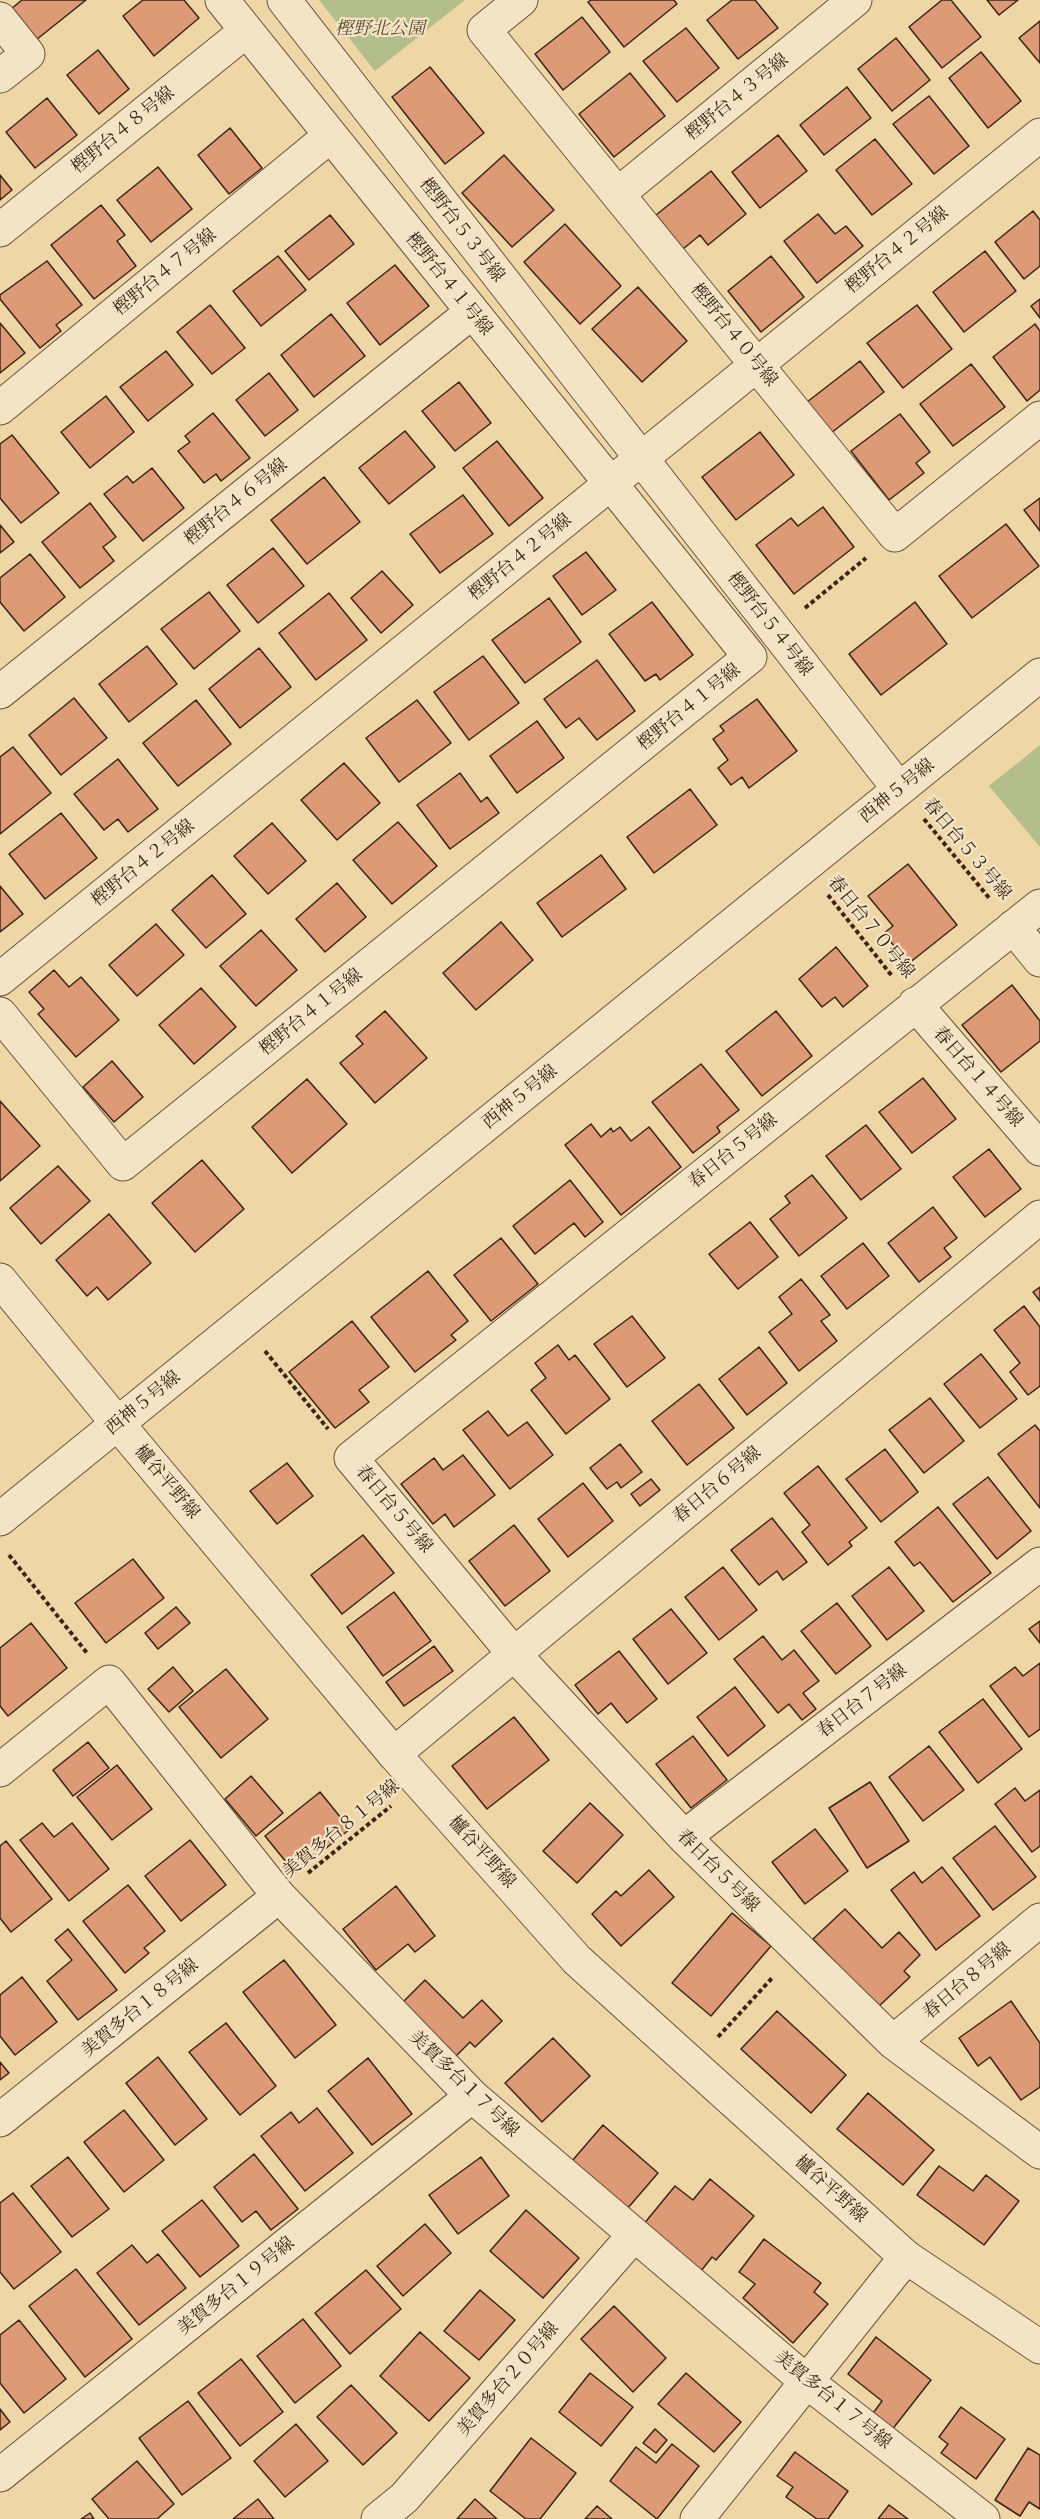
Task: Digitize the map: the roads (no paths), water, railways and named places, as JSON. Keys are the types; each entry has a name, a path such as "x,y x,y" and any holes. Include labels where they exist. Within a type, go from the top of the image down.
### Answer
{"street":[{"name":"樫野台４１号線","path":"0,1014 123,1164 750,657 222,0"},
{"name":"樫野台５３号線","path":"284,0 640,459"},
{"name":"樫野台４０号線","path":"521,0 484,30 895,535 1040,418"},
{"name":"樫野台４３号線","path":"618,194 855,0"},
{"path":"0,19 28,54 0,76"},
{"name":"樫野台４８号線","path":"0,230 246,31"},
{"name":"樫野台４７号線","path":"0,408 330,135"},
{"name":"樫野台４２号線","path":"0,979 1040,135"},
{"name":"樫野台４６号線","path":"0,692 472,312"},
{"name":"樫野台５４号線","path":"640,459 899,789"},
{"name":"西神５号線","path":"0,1519 1040,675"},
{"name":"春日台５号線","path":"1040,906 351,1458 514,1654 684,1838 893,2042 1040,2152"},
{"path":"1013,927 1040,960"},
{"name":"春日台１４号線","path":"915,1004 1040,1149"},
{"name":"春日台６号線","path":"394,1754 1040,1217"},
{"name":"櫨谷平野線","path":"0,1280 117,1424 394,1754 577,1960 906,2257 1040,2347"},
{"name":"春日台７号線","path":"684,1838 1040,1564"},
{"name":"美賀多台１７号線","path":"0,1770 109,1682 279,1896 472,2096 806,2381 983,2519"},
{"name":"美賀多台１８号線","path":"0,2120 279,1896"},
{"name":"春日台８号線","path":"893,2042 1040,1920"},
{"name":"美賀多台１９号線","path":"0,2475 472,2096"},
{"name":"美賀多台２０号線","path":"378,2519 404,2498 634,2235"},
{"path":"697,2519 906,2257"}],"park label":[{"name":"樫野北公園","path":"380,29"}]}
